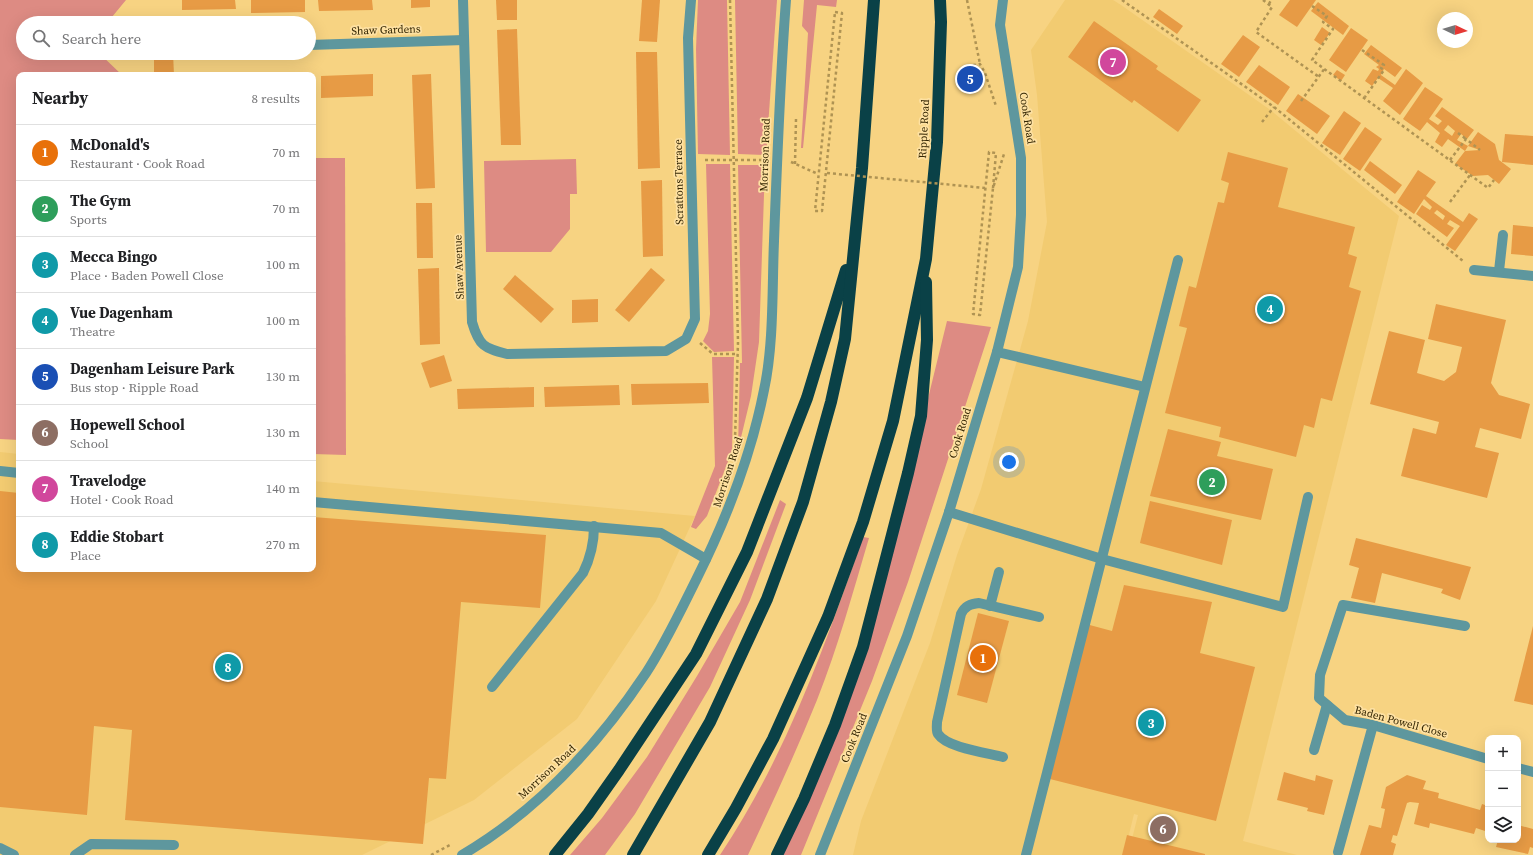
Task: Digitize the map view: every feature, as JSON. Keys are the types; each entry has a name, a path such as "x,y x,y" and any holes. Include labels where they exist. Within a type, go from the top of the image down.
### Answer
{"highway":[{"path":"633,855 710,722 767,598 803,502 831,402 845,339 862,168 874,0"},
{"name":"Ripple Road","path":"926,259 937,142 941,22 940,0"},
{"path":"555,855 588,814 615,776 696,654 747,552 807,398 854,246"},
{"path":"708,855 736,808 773,739 828,617 863,522 893,421 926,259"},
{"path":"777,855 804,799 835,725 863,646 908,474 921,416 927,348 926,259"}],"street":[{"name":"Shaw Avenue","path":"463,0 472,322 476,337 488,349 507,354 666,351"},
{"name":"Scrattons Terrace","path":"666,351 686,339 695,320 688,38 691,0"},
{"name":"Morrison Road","path":"462,855 517,816 576,764 622,708 647,672 670,631 706,559 731,503 749,449 764,389 771,324 777,161 786,0"},
{"name":"Cook Road","path":"820,855 904,643 949,512 997,352 1018,266 1021,215 1021,158 1000,25 1003,0"},
{"name":"Shaw Gardens","path":"316,45 464,40"},
{"path":"1499,272 1503,235"},
{"path":"1026,855 1178,260"},
{"path":"1474,270 1533,276"},
{"path":"997,352 1145,387"},
{"path":"0,471 16,473"},
{"path":"949,512 1102,559 1283,607 1308,497"},
{"path":"316,502 661,533 706,559"},
{"path":"492,687 583,574 593,550 594,526"},
{"path":"990,606 998,572"},
{"path":"1004,757 954,745 942,739 937,733 937,722 962,614 965,608 972,604 990,606 1039,617"},
{"name":"Baden Powell Close","path":"1465,626 1343,604 1320,675 1319,698 1345,720 1373,725 1485,758"},
{"path":"1314,750 1327,705"},
{"path":"1337,854 1373,725"},
{"path":"1521,769 1533,772"},
{"path":"75,855 91,844 174,844"},
{"path":"0,848 14,855"}],"path":[{"name":"Morrison Road","path":"730,0 738,354 735,444"},
{"path":"967,0 980,64 985,73 997,108"},
{"path":"1122,0 1274,107 1474,270"},
{"path":"1263,0 1272,7 1256,32 1319,77"},
{"path":"1268,4 1271,0"},
{"path":"1312,6 1327,16 1323,22 1333,29 1312,60 1365,97 1488,188 1494,180"},
{"path":"835,12 842,13 827,173 822,211 815,211 835,12"},
{"path":"1362,50 1384,65 1382,68 1384,70 1365,97"},
{"path":"970,79 968,66 980,64"},
{"path":"1301,101 1325,68"},
{"path":"1262,122 1274,107"},
{"path":"1458,133 1480,150"},
{"path":"1450,160 1466,139 1467,140"},
{"path":"993,188 1004,155 1003,147"},
{"path":"988,152 996,153 980,315 973,314 985,188 988,152"},
{"path":"704,168 703,160 766,161"},
{"path":"795,164 818,174"},
{"path":"827,173 985,188"},
{"path":"1450,202 1470,175"},
{"path":"713,354 738,354"},
{"path":"431,855 457,841"}],"shaded area":[{"path":"0,0 126,0 113,16 16,16 16,60 106,60 119,72 16,72 16,440 0,439"},
{"path":"698,0 727,0 730,155 698,154 696,49"},
{"path":"735,0 777,0 766,155 738,154"},
{"path":"804,0 837,0 836,7 817,5 803,148 801,148 808,33 802,26"},
{"path":"1065,0 1113,0 1121,5 1269,109 1399,216 1243,841 1297,855 1128,855 1138,815 1134,814 1124,855 853,855 861,821 930,643 957,555 981,489 1028,321 1047,222 1037,95 1031,50"},
{"path":"316,158 345,158 346,455 316,454"},
{"path":"576,159 577,194 570,194 570,229 551,252 486,252 484,161"},
{"path":"706,164 730,164 734,351 714,352 703,341 708,331 710,314"},
{"path":"738,165 765,165 759,342 751,396 738,450 740,363 742,363"},
{"path":"947,321 991,327 908,582 872,681 801,855 781,855 883,582"},
{"path":"712,357 734,357 732,451 707,516 696,529 691,527 715,466"},
{"path":"0,452 16,454 16,572 316,572 316,481 695,516 656,601 577,719 474,800 362,855 0,855"},
{"path":"780,500 786,504 750,600 710,687 635,814 605,855 570,855 602,818 647,757 697,676 740,602"},
{"path":"863,537 869,538 825,680 784,778 748,855 720,855 764,780 802,700 834,619"}],"building":[{"path":"182,0 235,0 236,9 182,10"},
{"path":"251,0 305,0 305,12 251,13"},
{"path":"318,0 372,0 373,10 319,11"},
{"path":"411,0 430,0 430,7 411,8"},
{"path":"496,0 517,0 517,20 497,20"},
{"path":"642,0 660,0 657,42 639,41"},
{"path":"1290,0 1316,0 1297,27 1279,15"},
{"path":"1318,2 1349,26 1343,35 1311,11"},
{"path":"1159,9 1183,26 1177,34 1153,17"},
{"path":"1094,21 1158,66 1156,69 1201,100 1178,132 1134,100 1132,103 1068,57"},
{"path":"1322,27 1330,33 1321,45 1314,40"},
{"path":"1351,28 1368,40 1346,72 1329,60"},
{"path":"517,29 521,145 501,145 497,30"},
{"path":"1243,35 1260,47 1239,77 1221,64"},
{"path":"1371,45 1402,68 1395,77 1384,69 1381,75 1395,85 1406,69 1423,83 1400,115 1383,101 1393,88 1378,78 1372,86 1365,81 1373,69 1378,71 1379,69 1376,67 1379,65 1364,54"},
{"path":"636,52 657,52 660,168 638,169"},
{"path":"154,60 173,60 174,72 154,72"},
{"path":"1259,65 1290,87 1278,105 1246,82"},
{"path":"1337,70 1345,75 1341,81 1333,75"},
{"path":"373,74 373,96 321,98 321,76"},
{"path":"431,74 435,188 416,189 412,75"},
{"path":"1425,87 1443,99 1429,119 1438,125 1442,121 1435,116 1442,107 1474,130 1467,139 1461,134 1457,140 1468,146 1465,151 1448,139 1442,147 1435,142 1440,133 1427,122 1420,131 1403,119","holes":["1448,125 1455,131 1452,136 1444,130"]},
{"path":"1298,94 1330,116 1317,134 1286,111"},
{"path":"1344,111 1361,123 1340,155 1322,143"},
{"path":"1365,127 1382,139 1360,171 1343,159"},
{"path":"1478,132 1495,144 1499,160 1511,169 1499,184 1488,175 1473,176 1455,164 1465,151 1480,150 1468,146"},
{"path":"1505,134 1533,136 1533,165 1502,162"},
{"path":"1228,152 1288,168 1278,207 1355,227 1348,254 1357,257 1349,287 1361,291 1332,401 1321,398 1314,428 1304,425 1296,457 1219,437 1221,427 1165,413 1187,328 1179,326 1189,286 1196,288 1218,202 1224,203 1229,183 1221,180"},
{"path":"1370,161 1402,185 1395,194 1364,170"},
{"path":"1418,170 1436,182 1426,196 1463,222 1469,213 1478,219 1455,251 1446,245 1460,226 1450,220 1447,224 1454,228 1447,237 1416,214 1422,205 1430,210 1432,207 1424,199 1414,214 1397,202","holes":["1437,210 1445,216 1443,220 1434,213"]},
{"path":"662,180 663,256 643,257 641,181"},
{"path":"416,203 432,203 433,258 417,258"},
{"path":"1513,225 1533,227 1533,256 1511,254"},
{"path":"439,268 440,344 420,345 418,269"},
{"path":"651,268 665,280 629,322 615,310"},
{"path":"515,275 554,309 541,323 503,289"},
{"path":"598,299 598,322 572,323 572,300"},
{"path":"1436,304 1506,320 1491,383 1499,395 1530,404 1521,439 1480,428 1475,447 1499,453 1487,498 1401,476 1413,428 1436,434 1439,422 1370,404 1389,331 1425,340 1417,373 1444,381 1456,372 1462,347 1428,339"},
{"path":"444,355 452,381 430,388 421,363"},
{"path":"708,383 709,403 632,405 631,384"},
{"path":"619,385 620,405 545,407 544,387"},
{"path":"534,387 534,407 458,409 457,389"},
{"path":"1168,429 1221,442 1217,456 1273,469 1261,520 1150,496"},
{"path":"0,491 16,493 16,572 316,572 316,517 546,535 540,608 461,602 446,779 429,778 423,844 125,820 132,730 94,726 87,815 0,807"},
{"path":"1150,501 1232,520 1222,565 1140,543"},
{"path":"1356,538 1471,567 1460,600 1441,593 1443,589 1382,573 1375,603 1351,598 1359,568 1349,565"},
{"path":"1124,585 1212,602 1200,653 1255,667 1216,821 1046,778 1086,624 1112,631"},
{"path":"978,613 1009,621 987,703 957,695"},
{"path":"1533,626 1533,705 1514,701"},
{"path":"1284,772 1315,781 1316,775 1333,780 1324,815 1307,811 1308,808 1277,800"},
{"path":"1407,775 1426,781 1423,789 1439,793 1438,798 1480,810 1482,804 1485,805 1485,831 1476,828 1474,834 1430,823 1429,828 1414,824 1419,803 1410,802 1407,803 1397,836 1393,835 1391,842 1396,844 1393,855 1360,855 1369,825 1381,828 1385,809 1381,808 1386,787"},
{"path":"1521,826 1533,829 1533,848 1530,847 1528,854 1496,847 1497,843 1521,843"},
{"path":"1127,835 1205,854 1205,855 1122,855"}],"place":[{"name":"Travelodge","path":"1113,62"},
{"name":"Dagenham Leisure Park","path":"970,79"},
{"name":"Vue Dagenham","path":"1270,309"},
{"name":"The Gym","path":"1212,482"},
{"name":"McDonald's","path":"983,658"},
{"name":"Eddie Stobart","path":"228,667"},
{"name":"Mecca Bingo","path":"1151,723"},
{"name":"Hopewell School","path":"1163,829"}]}
